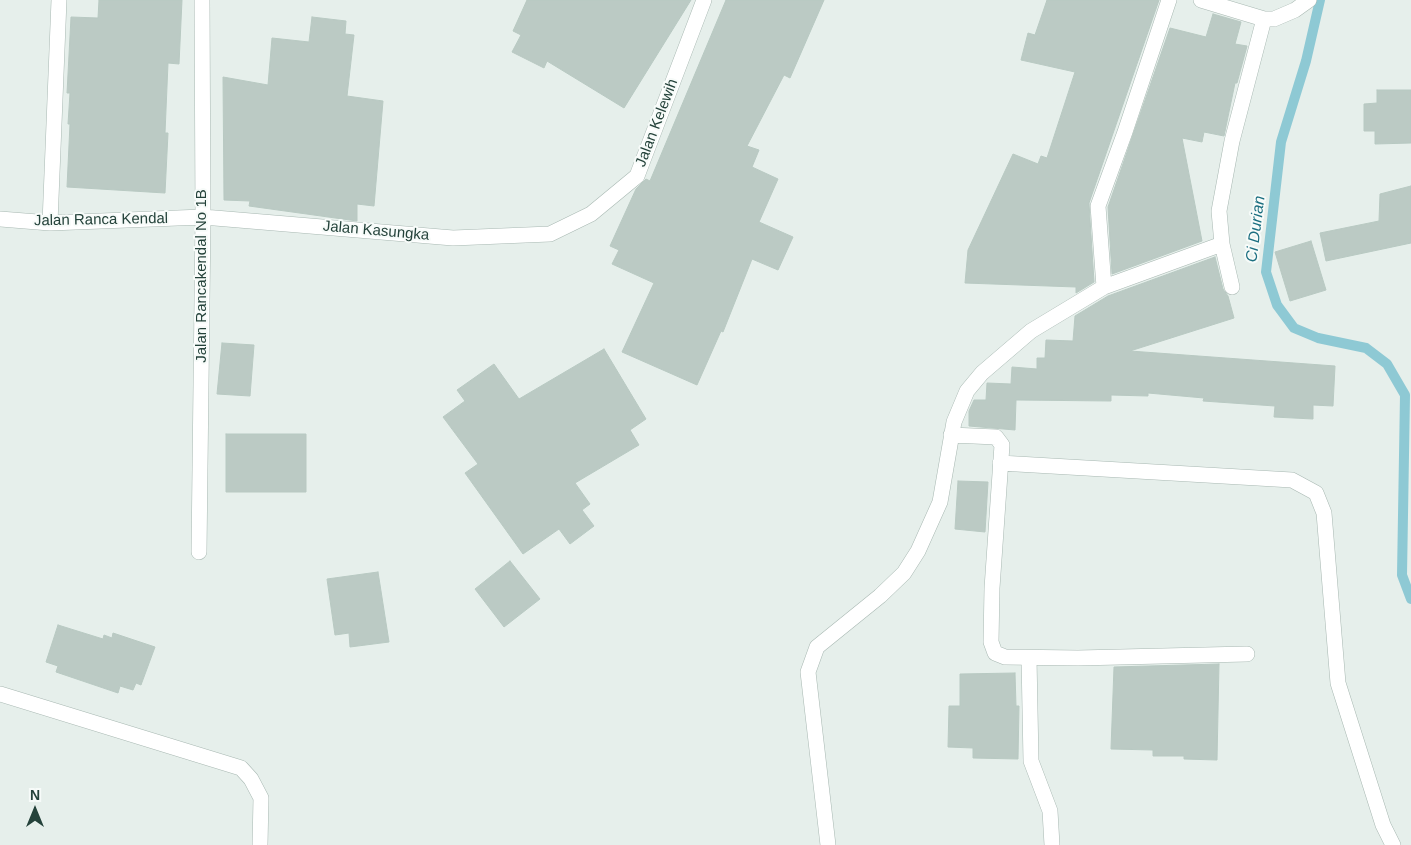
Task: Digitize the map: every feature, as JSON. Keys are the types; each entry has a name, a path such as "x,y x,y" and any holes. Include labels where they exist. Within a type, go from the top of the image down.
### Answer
{"street":[{"path":"50,223 58,0"},
{"name":"Jalan Rancakendal No 1B","path":"199,552 203,217 202,0"},
{"name":"Jalan Kelewih","path":"550,234 591,214 608,202 637,176 704,0"},
{"path":"1104,287 1098,206 1169,0"},
{"path":"1201,0 1269,19 1295,10 1309,0"},
{"path":"1232,287 1222,244 1219,211 1225,172 1269,19"},
{"name":"Jalan Ranca Kendal","path":"0,219 50,223 203,217"},
{"name":"Jalan Kasungka","path":"203,217 453,238 550,234"},
{"path":"828,845 808,672 817,647 880,596 904,573 918,551 940,502 951,435 962,400 982,372 1031,332 1104,287 1222,244"},
{"path":"951,435 996,437 1002,446 990,642 995,653 1005,657 1029,658 1247,654"},
{"path":"1000,463 1292,480 1316,494 1324,513 1338,683 1383,825 1393,845"},
{"path":"1029,658 1031,761 1050,811 1052,845"},
{"path":"0,694 240,768 251,779 261,798 260,845"}],"building":[{"path":"99,0 182,0 179,64 168,63 165,133 168,133 165,193 67,187 70,93 67,93 71,17 98,18"},
{"path":"527,0 691,0 624,108 547,61 544,68 512,52 521,35 513,31"},
{"path":"726,0 824,0 790,78 784,75 747,146 759,150 752,167 778,179 759,222 793,237 778,270 752,259 723,332 721,331 697,385 622,352 654,283 612,264 619,250 610,246 636,189 646,179 650,181"},
{"path":"1047,0 1159,0 1089,203 1094,282 1076,293 1076,287 965,283 968,250 1013,154 1038,164 1041,156 1047,158 1075,72 1021,60 1028,33 1035,35"},
{"path":"1213,14 1241,22 1235,44 1247,46 1237,83 1235,83 1224,136 1204,132 1202,142 1182,138 1202,241 1112,274 1108,207 1170,28 1206,37"},
{"path":"312,17 346,21 345,34 354,35 347,96 383,101 374,206 357,204 357,221 249,206 250,201 224,200 223,77 268,85 272,38 309,42"},
{"path":"1377,90 1411,90 1411,143 1375,144 1375,131 1364,131 1364,104 1377,103"},
{"path":"1411,186 1411,243 1326,261 1320,233 1379,221 1380,194"},
{"path":"1311,241 1326,290 1290,301 1275,252"},
{"path":"1215,257 1223,289 1228,296 1234,318 1130,351 1335,366 1333,406 1313,405 1313,419 1274,417 1275,406 1203,401 1204,398 1148,393 1148,396 1111,395 1111,401 1016,400 1015,430 969,426 969,411 974,400 986,400 987,383 1011,384 1012,367 1037,369 1037,358 1045,358 1046,340 1073,341 1075,316 1108,296"},
{"path":"222,343 254,345 250,396 217,394"},
{"path":"604,349 646,419 630,430 639,445 575,483 590,504 582,510 594,526 570,544 559,529 523,554 465,473 478,464 443,417 465,401 457,390 494,364 519,399"},
{"path":"226,434 306,434 306,492 226,492"},
{"path":"958,481 988,482 985,532 955,529"},
{"path":"510,561 540,599 504,627 475,589"},
{"path":"378,572 389,642 350,647 349,633 335,635 327,579"},
{"path":"58,625 103,639 104,635 112,638 113,633 155,647 141,685 136,683 133,690 120,686 118,693 56,672 58,666 46,662"},
{"path":"1219,664 1217,760 1184,759 1184,756 1153,756 1153,750 1111,749 1114,667"},
{"path":"1015,673 1016,706 1019,706 1018,759 973,758 973,748 948,747 949,706 960,706 960,674"}],"waterway":[{"name":"Ci Durian","path":"1320,0 1306,61 1281,142 1266,272 1277,305 1294,328 1318,338 1366,348 1387,364 1405,395 1402,575 1411,599"}]}
